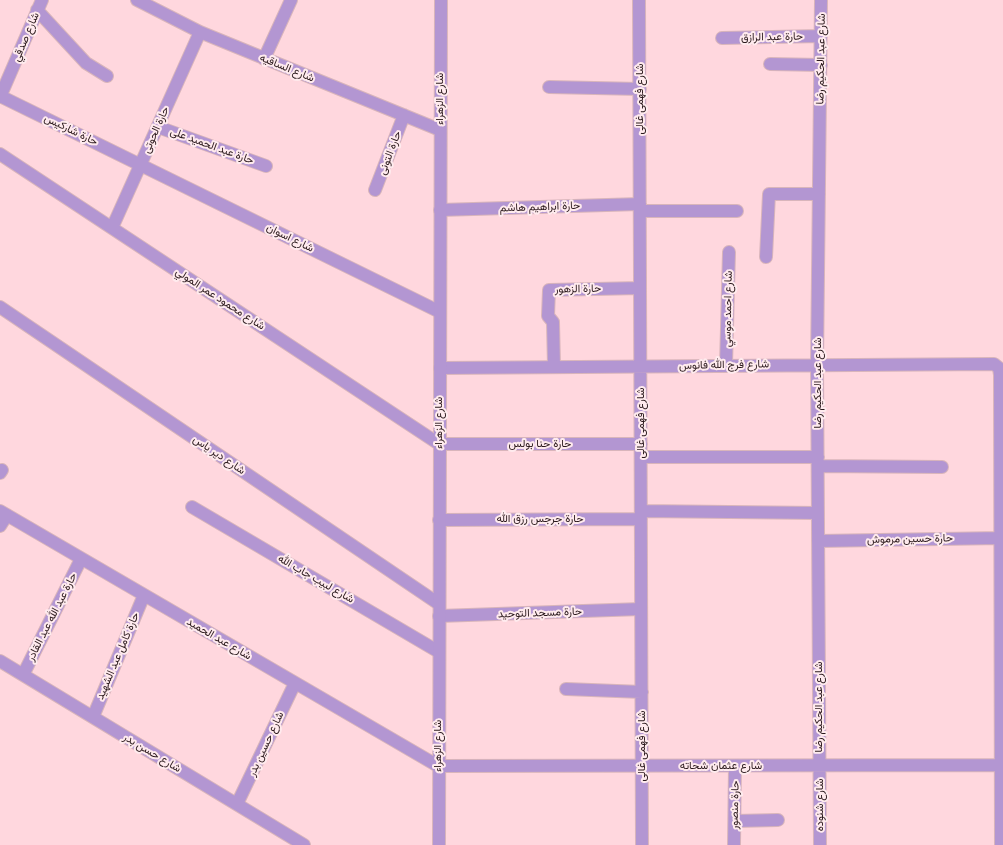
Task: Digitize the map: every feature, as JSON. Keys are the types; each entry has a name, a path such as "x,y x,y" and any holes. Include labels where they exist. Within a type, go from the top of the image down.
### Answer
{"street":[{"name":"شارع الساقيه","path":"137,0 200,32 440,130"},
{"path":"264,59 291,0"},
{"name":"شارع الزهراء","path":"438,845 441,0"},
{"name":"شارع فهمى غالى","path":"639,0 642,845"},
{"name":"شارع عبد الحكيم رضا","path":"820,765 817,365 822,0"},
{"path":"40,5 86,62 107,76"},
{"name":"شارع صدقي","path":"0,96 40,5"},
{"name":"حارة الحوتى","path":"112,228 200,32"},
{"name":"حارة عبد الرازق","path":"722,38 821,36"},
{"path":"770,64 821,65"},
{"path":"549,87 640,89"},
{"name":"حارة شاركيس","path":"0,96 141,164"},
{"name":"حارة التونى","path":"376,190 404,115"},
{"name":"حارة عبد الحميد على","path":"158,127 266,166"},
{"name":"شارع محمود عمر المولي","path":"0,154 439,444"},
{"name":"شارع اسوان","path":"141,164 440,312"},
{"path":"766,257 769,194 819,194"},
{"name":"حارة ابراهيم هاشم","path":"440,210 640,207 737,211"},
{"name":"شارع احمد موسي","path":"726,365 729,252"},
{"name":"حارة الزهور","path":"554,367 553,322 548,316 549,290 640,288"},
{"name":"شارع دير ياس","path":"0,307 439,604"},
{"name":"شارع فرج الله فانوس","path":"440,368 994,364 998,368 1000,375 1001,538"},
{"name":"حارة حنا بولس","path":"439,444 641,444"},
{"path":"641,457 818,461 942,467"},
{"name":"شارع لبيب جاب الله","path":"192,507 439,652"},
{"path":"0,526 3,513"},
{"name":"شارع عبد الحميد","path":"3,513 438,766"},
{"name":"حارة جرجس رزق الله","path":"439,520 641,515 818,513"},
{"path":"1001,538 1002,845"},
{"name":"حارة حسين مرموش","path":"818,541 1001,538"},
{"name":"حارة عبد الله عبد القادر","path":"23,675 81,558"},
{"name":"حارة كامل عبد الشهيد","path":"93,717 144,595"},
{"name":"حارة مسجد التوحيد","path":"439,616 641,609"},
{"name":"شارع حسن بدر","path":"0,661 304,845"},
{"name":"شارع حسين بدر","path":"237,804 295,683"},
{"path":"566,690 642,692"},
{"name":"شارع شنوده","path":"820,765 820,845"},
{"name":"شارع عثمان شحاته","path":"438,766 1002,765"},
{"name":"حارة منصور","path":"734,845 735,766"},
{"path":"735,820 778,820"}]}
